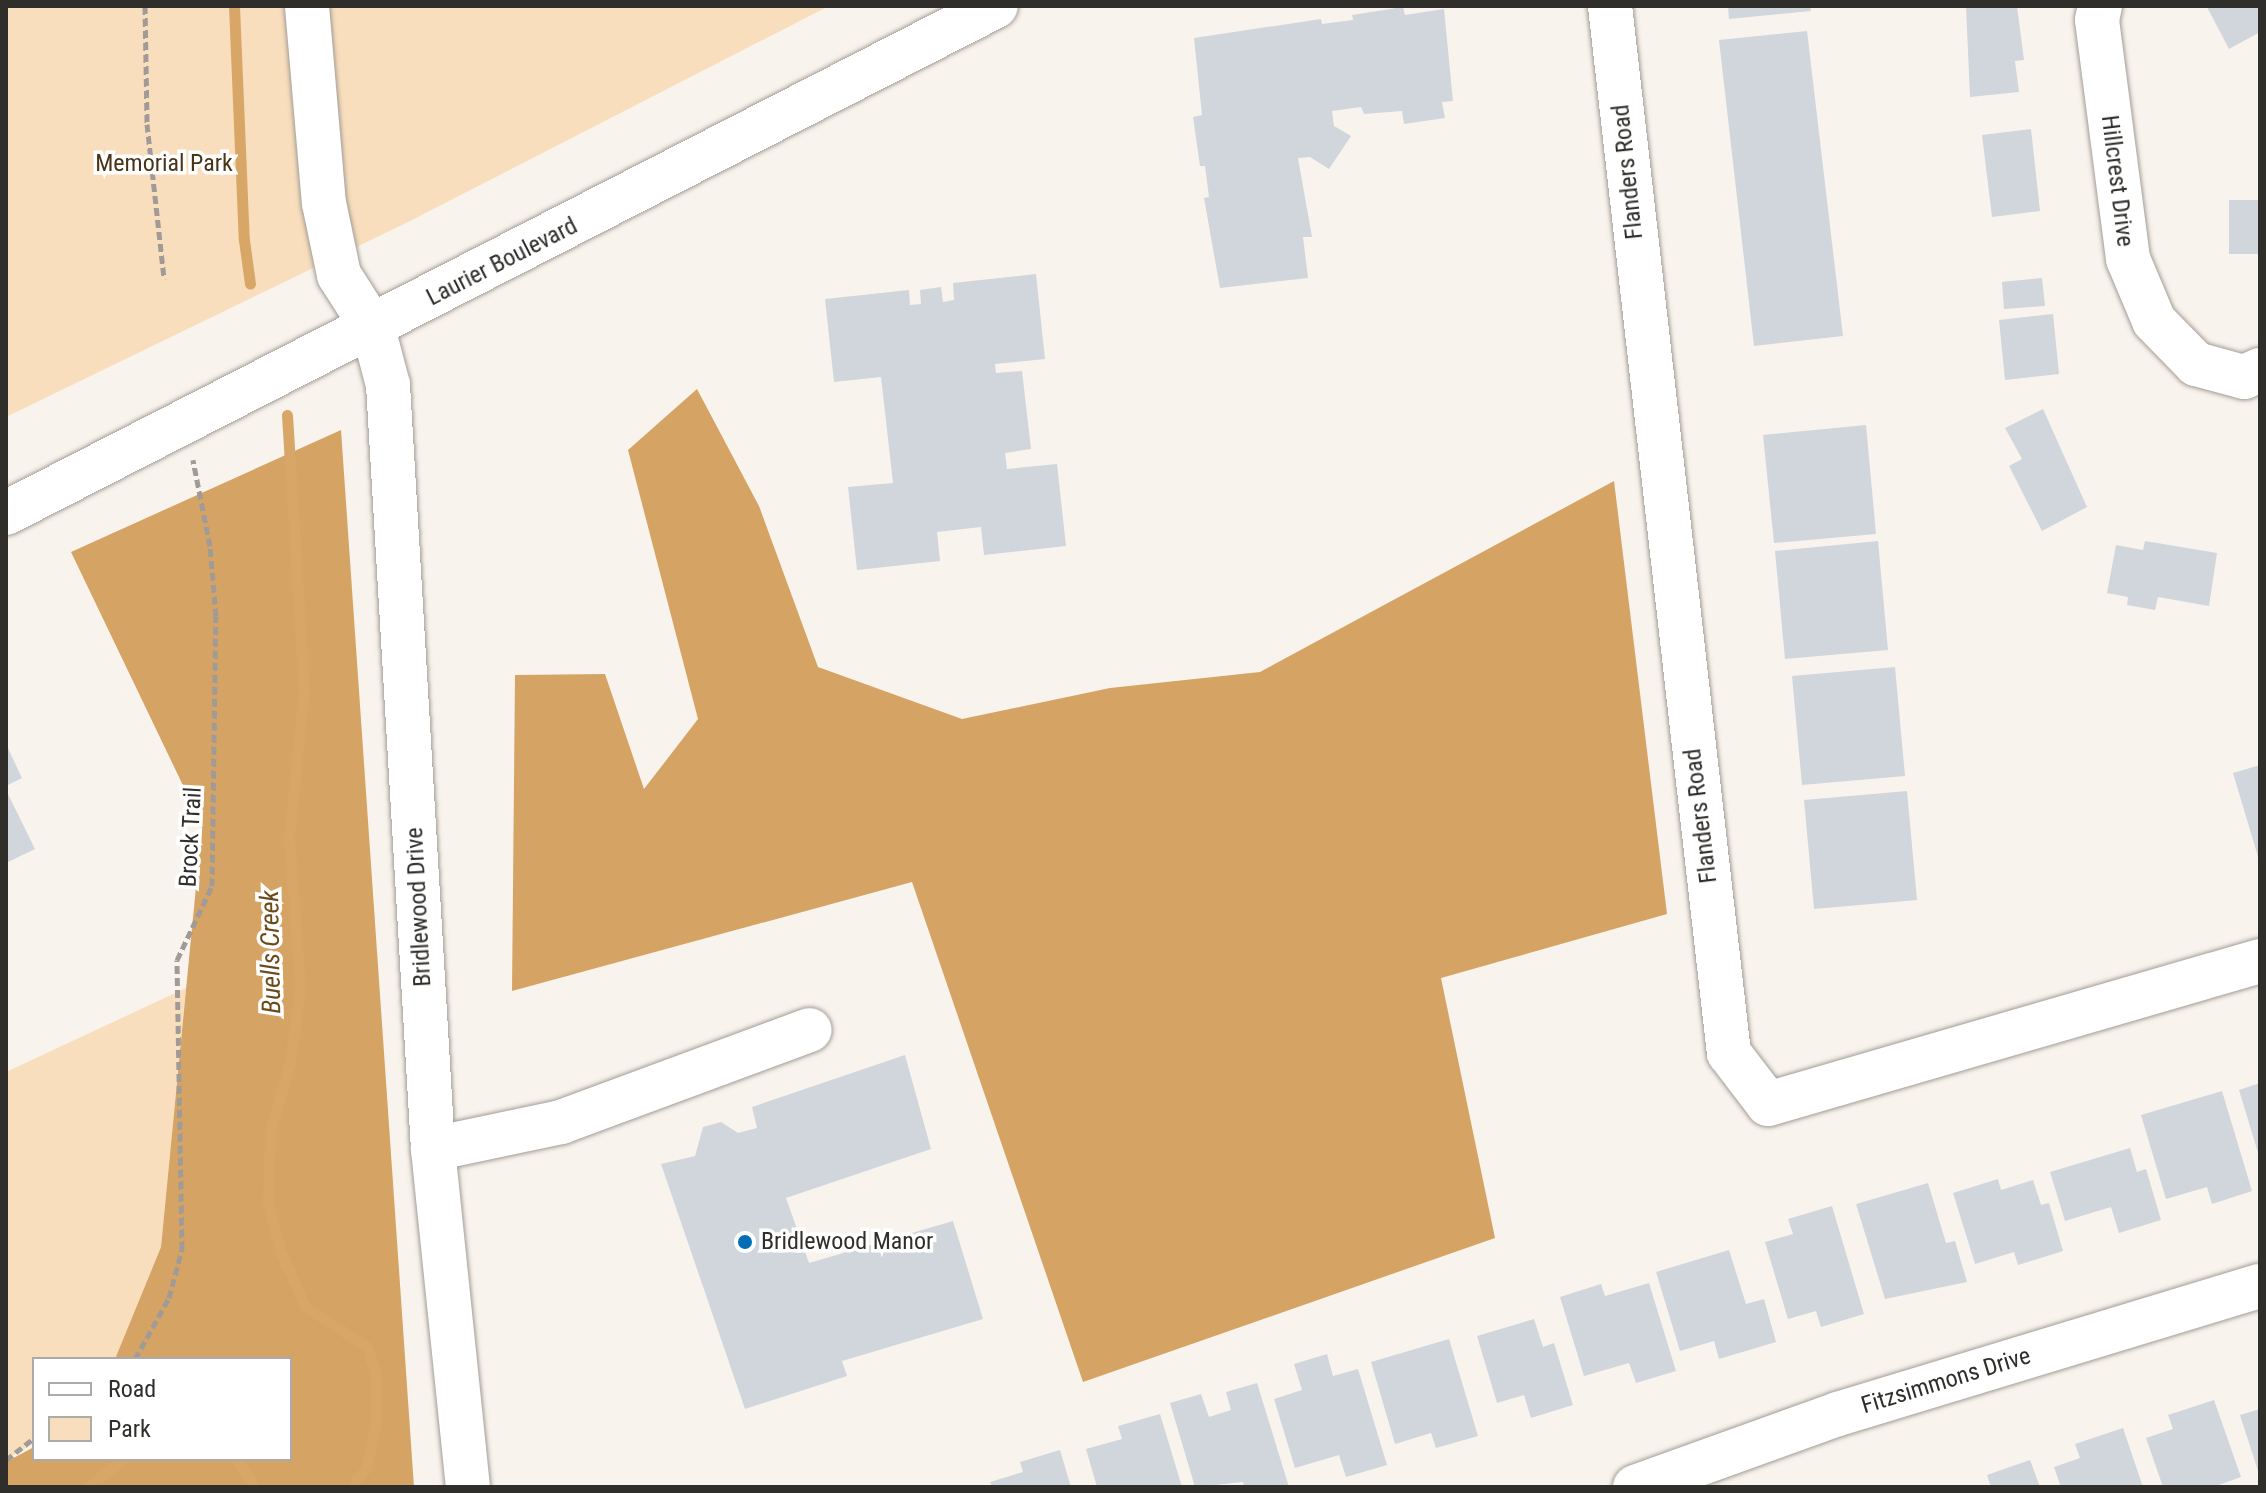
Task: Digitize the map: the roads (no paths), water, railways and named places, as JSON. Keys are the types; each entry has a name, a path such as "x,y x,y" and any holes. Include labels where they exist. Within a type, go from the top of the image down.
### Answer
{"street":[{"name":"Bridlewood Drive","path":"307,6 324,203 339,275 373,328 388,385 433,1149 468,1487"},
{"name":"Laurier Boulevard","path":"6,513 373,328 996,6"},
{"name":"Flanders Road","path":"1610,6 1729,1053 1768,1104 2260,961"},
{"name":"Hillcrest Drive","path":"2100,6 2097,20 2128,259 2149,309 2196,364 2244,377 2260,370"},
{"path":"433,1149 561,1122 810,1030"},
{"name":"Fitzsimmons Drive","path":"1635,1487 1724,1474 1838,1414 2260,1286"}],"waterway":[{"name":"Buells Creek","path":"234,6 244,240 250,284"},
{"name":"Buells Creek","path":"287,415 304,690 289,837 300,988 290,1062 270,1132 268,1205 281,1253 305,1306 367,1347 376,1375 376,1423 366,1468 352,1487"},
{"name":"Buells Creek","path":"88,1487 120,1461"},
{"name":"Buells Creek","path":"237,1461 254,1487"}],"place":[{"name":"Bridlewood Manor","path":"745,1242"}],"park label":[{"name":"Memorial Park","path":"164,164"}]}
